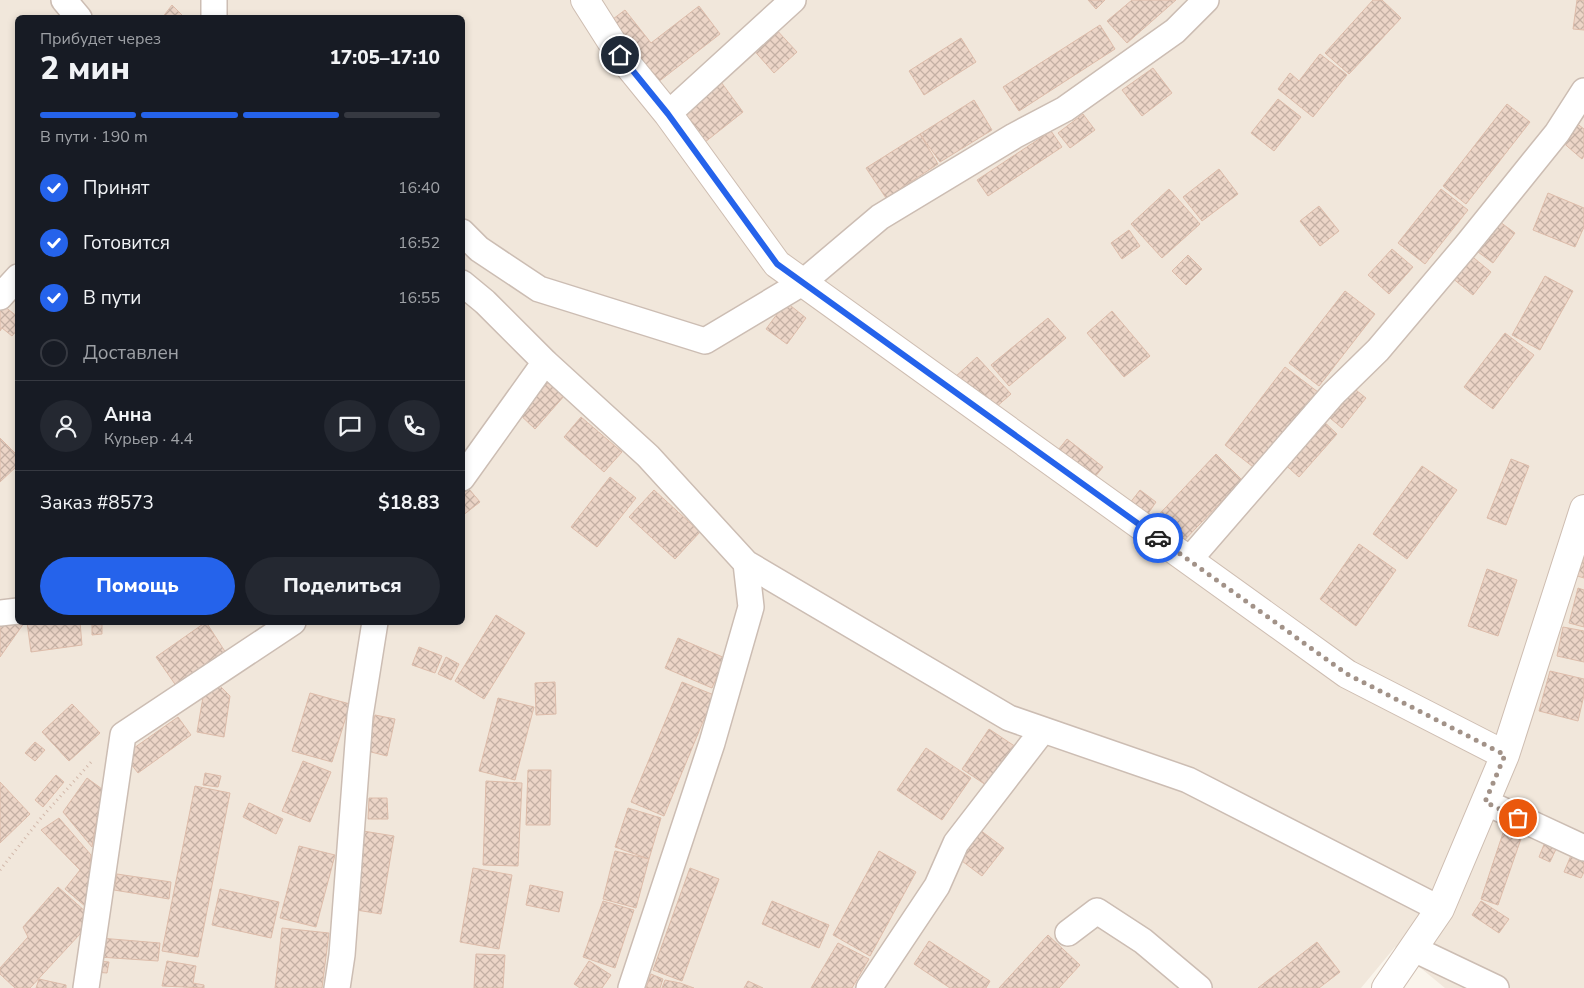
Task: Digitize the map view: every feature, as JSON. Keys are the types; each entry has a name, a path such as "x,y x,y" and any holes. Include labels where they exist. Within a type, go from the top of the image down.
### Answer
{"street":[{"path":"64,0 76,15"},
{"path":"214,0 214,15"},
{"path":"585,0 620,55 668,114 777,264 1347,674 1505,755"},
{"path":"668,114 792,0"},
{"path":"465,235 479,249 539,289 705,340 802,282 880,217 1014,136 1065,109 1175,31 1206,0"},
{"path":"1189,560 1333,394 1378,350 1459,254 1557,134 1584,91"},
{"path":"0,297 15,280"},
{"path":"465,285 486,302 545,362 648,456 746,563 1009,718 1188,780 1440,909"},
{"path":"465,474 545,362"},
{"path":"1386,988 1440,909 1505,755 1584,509"},
{"path":"631,988 712,743 751,607 746,563"},
{"path":"0,613 15,611"},
{"path":"86,988 123,735 288,625"},
{"path":"337,988 342,955 360,716 375,625"},
{"path":"869,988 936,886 956,843 1043,730"},
{"path":"1485,802 1584,848"},
{"path":"1068,933 1097,911 1143,941 1199,988"},
{"path":"1414,949 1496,988"}],"path":[{"path":"0,870 41,818 96,756 123,735"}],"shaded area":[{"path":"0,0 1584,0 1584,988 1445,988 1395,947 1361,988 0,988"}],"building":[{"path":"1088,0 1105,0 1096,9"},
{"path":"1132,0 1176,0 1127,43 1107,21"},
{"path":"1373,0 1382,0 1401,18 1349,74 1325,53"},
{"path":"1577,0 1584,0 1584,30 1573,29"},
{"path":"172,5 182,15 164,15"},
{"path":"699,6 720,34 653,86 605,25 625,10 651,43"},
{"path":"1100,25 1115,49 1019,111 1003,87"},
{"path":"773,26 797,52 774,73 751,47"},
{"path":"961,38 976,62 924,95 909,71"},
{"path":"1320,54 1347,75 1313,117 1278,89 1290,73 1299,81"},
{"path":"1153,68 1172,93 1142,116 1122,90"},
{"path":"721,82 743,112 700,146 677,117"},
{"path":"1278,99 1301,117 1274,151 1251,133"},
{"path":"974,100 992,130 940,162 920,134"},
{"path":"1507,104 1530,122 1466,204 1443,186"},
{"path":"1083,114 1095,130 1070,148 1058,133"},
{"path":"1575,122 1584,129 1584,156 1582,159 1560,140"},
{"path":"1051,131 1062,147 988,196 977,180"},
{"path":"920,134 938,164 886,198 866,168"},
{"path":"1219,169 1238,194 1202,221 1183,197"},
{"path":"1169,189 1200,224 1162,258 1131,224"},
{"path":"1441,189 1468,210 1425,264 1398,243"},
{"path":"1548,193 1584,208 1584,227 1575,247 1533,230"},
{"path":"1319,206 1339,231 1320,246 1300,221"},
{"path":"1496,219 1515,233 1493,263 1474,249"},
{"path":"1129,230 1140,246 1122,259 1111,243"},
{"path":"1392,249 1413,267 1389,294 1368,275"},
{"path":"1469,254 1491,272 1473,295 1451,277"},
{"path":"1188,255 1202,269 1186,285 1172,271"},
{"path":"1545,276 1573,291 1540,350 1512,335"},
{"path":"1345,291 1375,314 1319,386 1289,363"},
{"path":"786,302 806,318 787,344 766,329"},
{"path":"0,303 15,315 15,332 12,336 2,328 0,331"},
{"path":"1112,311 1150,356 1124,377 1087,333"},
{"path":"1048,318 1066,338 1009,386 991,365"},
{"path":"1505,333 1534,355 1493,409 1464,387"},
{"path":"977,357 1011,394 987,415 954,378"},
{"path":"1285,367 1318,392 1257,470 1225,445"},
{"path":"544,377 565,395 535,429 515,410"},
{"path":"1347,383 1366,398 1342,428 1324,413"},
{"path":"581,417 622,452 604,472 564,437"},
{"path":"1319,417 1337,434 1299,477 1281,461"},
{"path":"0,438 15,453 15,468 0,482"},
{"path":"1067,439 1103,467 1090,483 1054,455"},
{"path":"1216,454 1242,480 1176,549 1150,524"},
{"path":"1511,459 1529,466 1506,525 1487,518"},
{"path":"1422,466 1457,490 1407,559 1373,534"},
{"path":"610,477 636,498 597,547 571,527"},
{"path":"469,489 480,502 465,514 465,492"},
{"path":"654,490 700,532 675,559 629,517"},
{"path":"1140,490 1156,502 1143,521 1126,508"},
{"path":"1359,544 1396,570 1356,626 1320,599"},
{"path":"1584,545 1584,578 1574,575"},
{"path":"1487,569 1517,580 1498,636 1468,626"},
{"path":"1578,588 1584,590 1584,627 1569,623"},
{"path":"496,615 525,633 484,699 455,681"},
{"path":"0,622 23,625 0,657"},
{"path":"27,625 80,625 82,645 31,652"},
{"path":"92,625 102,625 102,634 92,635"},
{"path":"202,625 208,625 226,653 177,687 156,657"},
{"path":"1563,627 1584,631 1584,662 1557,656"},
{"path":"678,638 725,658 712,688 665,668"},
{"path":"419,647 442,656 435,673 412,665"},
{"path":"446,657 459,664 451,680 438,674"},
{"path":"1550,671 1584,679 1584,695 1578,721 1539,711"},
{"path":"555,682 556,714 536,715 535,683"},
{"path":"682,682 714,695 664,816 631,802"},
{"path":"217,683 230,696 224,737 197,732 203,697"},
{"path":"310,693 350,704 332,762 292,751"},
{"path":"498,698 534,707 515,780 479,771"},
{"path":"72,704 100,733 69,761 42,732"},
{"path":"375,715 395,719 387,756 367,751"},
{"path":"178,717 191,735 138,773 124,755"},
{"path":"989,729 1016,747 989,787 962,769"},
{"path":"35,742 45,750 35,761 25,753"},
{"path":"926,748 971,778 942,820 897,790"},
{"path":"303,761 331,772 310,822 282,811"},
{"path":"528,770 551,770 550,825 526,825"},
{"path":"205,773 221,776 218,787 203,785"},
{"path":"56,775 64,782 43,807 35,800"},
{"path":"87,778 102,789 92,847 63,812"},
{"path":"486,781 522,783 518,866 483,865"},
{"path":"0,782 30,814 0,843"},
{"path":"195,786 230,793 198,957 162,951"},
{"path":"369,798 387,798 388,819 368,819"},
{"path":"249,803 283,819 276,834 243,817"},
{"path":"628,808 661,818 649,859 615,847"},
{"path":"59,818 91,855 86,907 65,889 80,870 41,830"},
{"path":"1505,827 1523,833 1498,905 1481,899"},
{"path":"980,830 1004,848 982,876 958,858"},
{"path":"363,831 394,836 381,914 350,909"},
{"path":"1545,842 1557,847 1550,862 1539,857"},
{"path":"299,846 335,855 316,927 280,918"},
{"path":"615,851 649,859 636,908 603,899"},
{"path":"879,851 916,872 870,956 833,935"},
{"path":"1572,853 1584,858 1584,872 1581,878 1564,872"},
{"path":"473,868 512,875 499,949 460,942"},
{"path":"690,868 719,879 682,981 653,970"},
{"path":"117,874 171,882 169,899 114,890"},
{"path":"530,885 563,892 559,912 526,905"},
{"path":"58,887 86,912 80,934 30,988 15,988 0,974 0,968 28,937 23,927"},
{"path":"220,889 279,902 271,938 212,925"},
{"path":"603,901 634,910 615,968 583,957"},
{"path":"772,901 829,925 819,948 762,924"},
{"path":"1481,901 1509,919 1499,933 1472,915"},
{"path":"282,928 329,933 322,988 275,988"},
{"path":"1048,935 1080,965 1059,988 999,988"},
{"path":"100,938 160,943 158,961 99,957"},
{"path":"929,941 990,981 986,988 950,988 914,964"},
{"path":"1317,942 1340,972 1319,988 1258,988"},
{"path":"838,943 869,959 852,988 811,988"},
{"path":"476,954 505,955 503,988 474,988"},
{"path":"97,961 109,962 107,973 95,972"},
{"path":"167,961 196,966 193,983 204,985 204,988 162,986"},
{"path":"589,961 611,975 602,988 580,988 574,984"},
{"path":"651,974 663,979 660,988 646,988"},
{"path":"39,979 66,985 66,988 36,988"},
{"path":"665,980 680,983 694,988 662,988"},
{"path":"748,981 763,988 744,988"}],"way so far":[{"path":"1158,538 1347,674 1505,755 1485,802 1518,818"}],"route":[{"path":"620,55 668,114 777,264 1158,538"}]}
